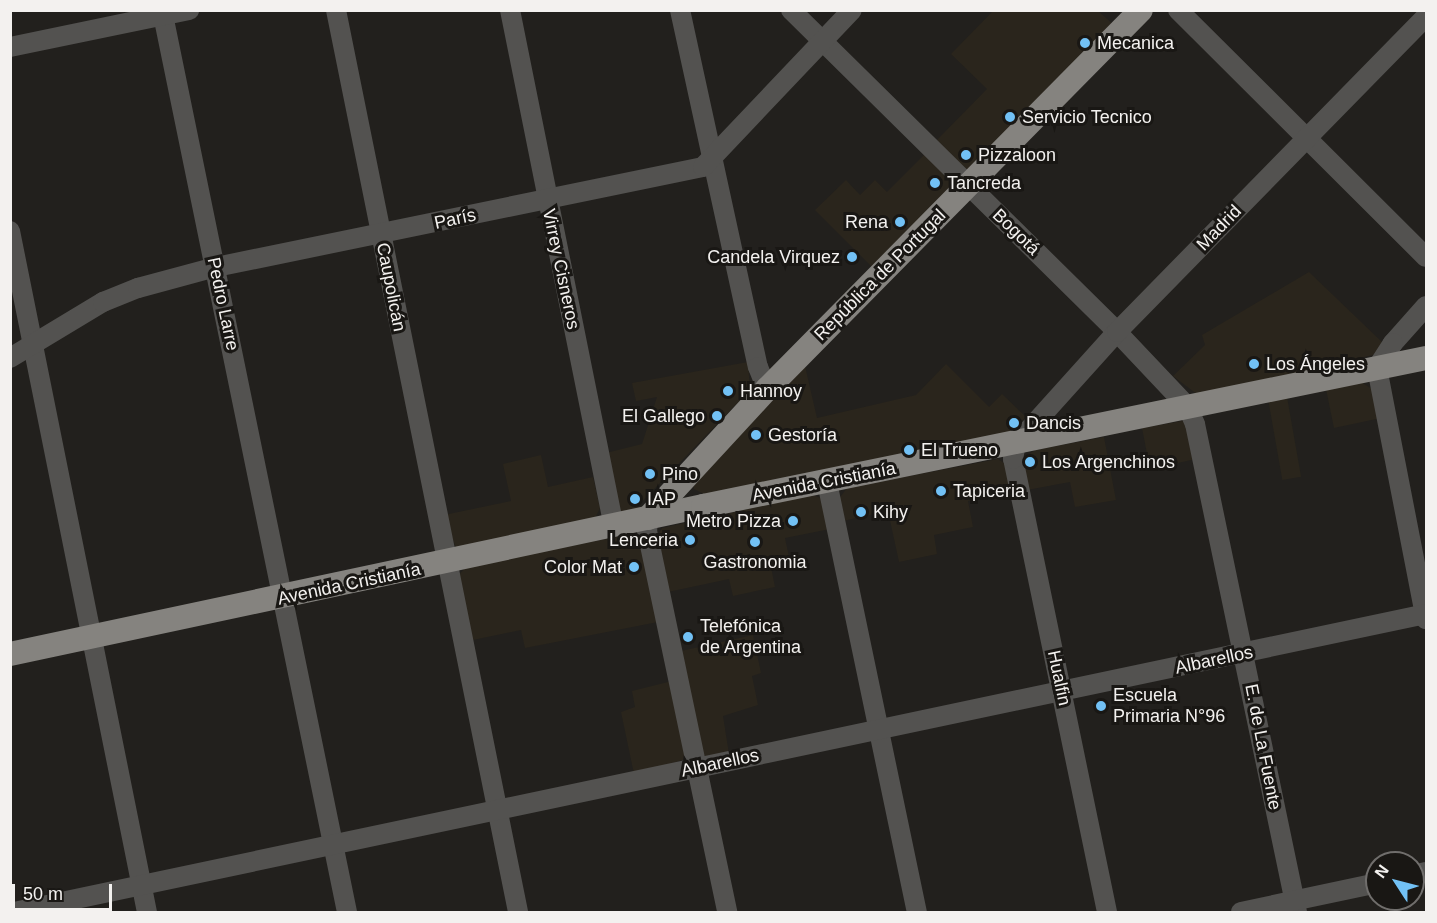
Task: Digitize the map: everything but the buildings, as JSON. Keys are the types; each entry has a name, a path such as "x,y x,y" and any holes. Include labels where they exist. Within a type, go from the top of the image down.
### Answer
{"main road":[{"name":"República de Portugal","path":"648,518 767,389 1141,10"},
{"name":"Avenida Cristianía","path":"10,654 283,598 648,518 1426,358"}],"street":[{"path":"10,47 162,13 189,10"},
{"name":"Caupolicán","path":"336,10 518,912"},
{"name":"Virrey Cisneros","path":"510,10 614,527"},
{"path":"680,10 758,368 767,389"},
{"name":"Bogotá","path":"791,10 1118,332 1187,406"},
{"name":"París","path":"10,358 122,294 216,267 381,235 703,167 852,10"},
{"path":"1178,10 1426,257"},
{"name":"Pedro Larre","path":"162,13 347,912"},
{"name":"Madrid","path":"1016,444 1118,332 1426,17"},
{"path":"10,231 147,912"},
{"path":"1426,306 1393,343 1377,368 1426,616"},
{"name":"E. de La Fuente","path":"1187,406 1195,424 1296,907"},
{"name":"Hualfin","path":"1016,444 1013,459 1107,912"},
{"path":"827,482 917,912"},
{"path":"648,518 647,531 727,912"},
{"name":"Albarellos","path":"14,912 1426,616"},
{"path":"1241,912 1296,907 1365,887"}],"shaded area":[{"path":"993,11 1098,11 1114,25 974,168 963,170 934,143 987,89 951,54"},
{"path":"926,153 954,183 873,268 815,210 846,180 860,195 875,180 887,192"},
{"path":"1309,272 1383,343 1373,355 1198,395 1173,376 1205,345 1202,335"},
{"path":"748,362 750,390 632,512 619,511 602,454 642,444 657,397 636,401 632,383"},
{"path":"946,364 989,407 1002,394 1026,417 1007,434 706,495 694,489 693,485 805,366 817,418 916,395"},
{"path":"1361,382 1372,389 1381,418 1334,428 1326,389"},
{"path":"1287,397 1301,477 1282,480 1268,400"},
{"path":"1182,421 1187,424 1196,459 1150,469 1142,428"},
{"path":"1104,437 1116,500 1075,507 1070,482 1027,490 1023,465 1026,456 1035,450"},
{"path":"541,455 548,487 593,477 600,508 595,518 456,548 444,515 511,501 503,464"},
{"path":"998,459 1007,465 1012,492 968,501 973,527 934,535 937,554 899,562 888,511 843,521 838,500 847,488"},
{"path":"812,495 821,498 830,529 785,538 789,557 770,562 775,587 733,596 729,579 668,592 656,538 662,528"},
{"path":"631,534 639,537 658,622 525,648 521,630 468,641 458,576 466,567"},
{"path":"753,635 761,673 752,676 758,705 723,716 729,754 704,757 681,651"},
{"path":"672,681 685,750 683,760 634,774 621,712 635,707 632,691"}],"place":[{"name":"Mecanica","path":"1085,43"},
{"name":"Servicio Tecnico","path":"1010,117"},
{"name":"Pizzaloon","path":"966,155"},
{"name":"Tancreda","path":"935,183"},
{"name":"Rena","path":"900,222"},
{"name":"Candela Virquez","path":"852,257"},
{"name":"Los Ángeles","path":"1254,364"},
{"name":"Hannoy","path":"728,391"},
{"name":"El Gallego","path":"717,416"},
{"name":"Dancis","path":"1014,423"},
{"name":"Gestoría","path":"756,435"},
{"name":"El Trueno","path":"909,450"},
{"name":"Los Argenchinos","path":"1030,462"},
{"name":"Pino","path":"650,474"},
{"name":"Tapiceria","path":"941,491"},
{"name":"IAP","path":"635,499"},
{"name":"Kihy","path":"861,512"},
{"name":"Metro Pizza","path":"793,521"},
{"name":"Lenceria","path":"690,540"},
{"name":"Gastronomia","path":"755,542"},
{"name":"Color Mat","path":"634,567"},
{"name":"Telefónica de Argentina","path":"688,637"},
{"name":"Escuela Primaria N°96","path":"1101,706"}]}
